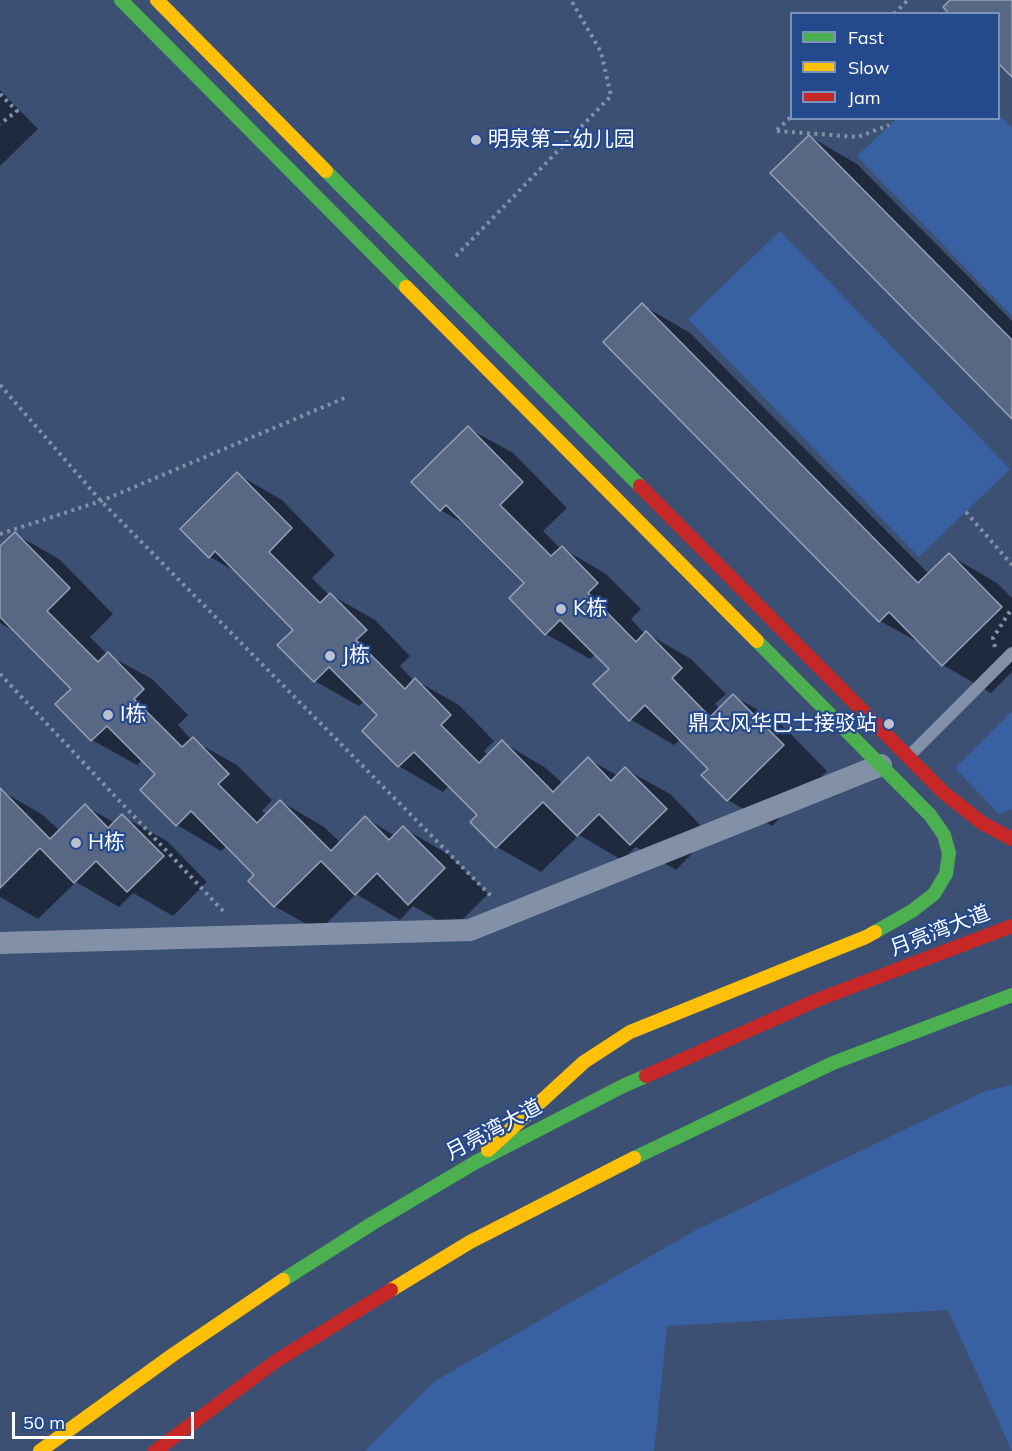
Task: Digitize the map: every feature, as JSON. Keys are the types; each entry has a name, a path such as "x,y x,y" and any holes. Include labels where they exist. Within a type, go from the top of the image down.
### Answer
{"street":[{"path":"121,0 881,765 930,815 944,835 949,853 946,874 934,894 912,911 866,937 630,1032 584,1062 476,1162"},
{"path":"156,0 908,757 957,804 1000,834 1012,839"},
{"path":"0,943 470,930 881,765"},
{"name":"月亮湾大道","path":"40,1451 267,1290 373,1222 476,1162 623,1086 817,1000 1012,926"},
{"path":"155,1451 276,1360 470,1242 645,1152 833,1063 1012,995"}],"lane":[{"path":"908,757 1012,653"}],"path":[{"path":"456,256 611,96 601,52 571,0"},
{"path":"896,12 908,0"},
{"path":"0,94 17,111 0,124"},
{"path":"790,118 777,131 858,138 888,125"},
{"path":"0,385 101,501 509,914"},
{"path":"0,534 101,501 347,397"},
{"path":"966,512 1012,565"},
{"path":"1000,665 993,638 1012,608"},
{"path":"0,674 246,936"}],"shaded area":[{"path":"1000,116 1012,128 1012,316 857,156 895,120 1000,120"},
{"path":"780,231 1010,469 919,557 688,319"},
{"path":"1012,711 1012,809 999,814 955,768"},
{"path":"1012,1085 1012,1451 948,1310 667,1326 654,1451 365,1451 435,1381 694,1231 985,1091"}],"building":[{"path":"950,0 1012,0 1012,77 1000,65 1000,12 947,12 943,7"},
{"path":"809,135 1012,340 1012,419 770,173"},
{"path":"642,303 918,583 949,553 1002,607 942,666 889,612 879,622 603,342"},
{"name":"K栋","path":"468,426 523,482 500,505 551,556 562,546 598,583 588,593 636,642 646,631 682,668 672,678 710,717 733,694 784,745 727,801 701,775 708,769 645,705 629,721 593,684 609,669 560,620 545,635 509,598 524,583 446,505 440,511 411,482"},
{"name":"J栋","path":"237,472 292,528 269,552 320,603 330,593 367,630 356,640 405,689 415,678 451,715 441,725 479,763 502,740 553,792 588,757 611,781 625,767 667,809 630,845 599,814 577,836 543,802 496,848 470,822 477,815 414,752 398,767 362,731 377,715 329,667 314,682 277,645 293,630 215,551 209,558 180,529"},
{"name":"I栋","path":"15,532 70,588 47,611 98,662 108,652 144,689 134,699 182,747 193,737 229,774 218,784 257,823 280,800 331,851 365,816 389,840 403,826 445,868 408,905 377,873 355,895 321,861 274,907 248,881 254,875 191,811 176,826 140,790 155,774 107,726 91,741 55,704 71,689 0,617 0,546"},
{"name":"H栋","path":"0,788 50,839 85,804 108,828 122,814 164,856 127,892 96,861 74,883 40,848 0,888"}],"traffic: fast":[{"path":"121,0 406,287"},
{"path":"326,171 640,486"},
{"path":"757,641 930,815 944,835 949,853 946,874 934,894 912,911 875,932"},
{"path":"634,1158 833,1063 1012,995"},
{"path":"283,1280 476,1162 646,1076"}],"traffic: slow":[{"path":"157,0 326,171"},
{"path":"406,287 757,641"},
{"path":"488,1150 584,1062 630,1032 875,932"},
{"path":"391,1290 470,1242 634,1158"},
{"path":"40,1451 174,1354 283,1280"}],"traffic: jam":[{"path":"640,486 943,792 982,823 1012,839"},
{"path":"646,1076 817,1000 1012,926"},
{"path":"155,1451 276,1361 391,1290"}],"place":[{"name":"明泉第二幼儿园","path":"476,140"},
{"name":"K栋","path":"561,609"},
{"name":"J栋","path":"330,656"},
{"name":"I栋","path":"108,715"},
{"name":"鼎太风华巴士接驳站","path":"889,724"},
{"name":"H栋","path":"76,843"}]}
